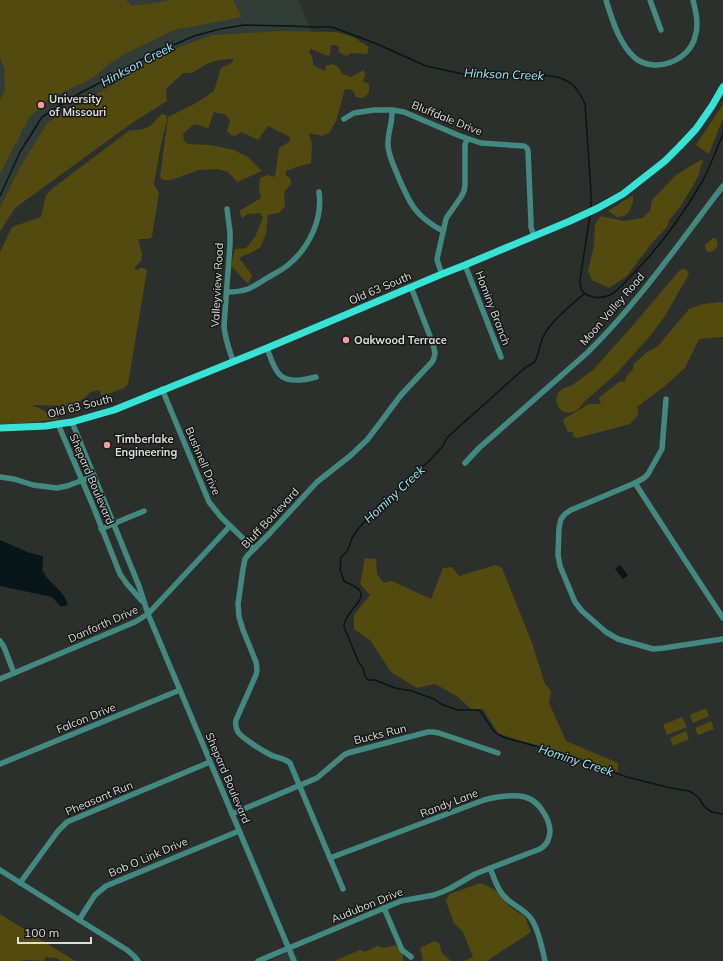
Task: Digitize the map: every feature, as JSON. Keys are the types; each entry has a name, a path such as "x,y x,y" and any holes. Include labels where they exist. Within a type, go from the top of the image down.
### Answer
{"main road":[{"name":"Old 63 South","path":"0,428 46,426 72,422 114,410 267,348 570,221 623,194 666,161 696,129 723,87"}],"street":[{"path":"606,0 617,32 628,50 641,62 656,65 669,63 678,59 692,45 696,36 697,23 693,0"},
{"path":"650,0 661,30"},
{"name":"Bluffdale Drive","path":"344,119 354,113 374,110 392,110 415,116 466,139 487,144 522,145 527,148 529,155 531,227 534,236"},
{"path":"392,110 388,136 389,152 405,194 422,218 444,231"},
{"path":"442,274 437,259 446,217 464,191 466,139"},
{"name":"Moon Valley Road","path":"465,463 479,448 602,338 655,275 723,186"},
{"path":"227,292 251,288 284,268 297,257 316,226 320,205 319,192"},
{"name":"Valleyview Road","path":"227,209 230,244 224,326 226,342 233,361"},
{"name":"Hominy Branch","path":"465,265 501,357"},
{"name":"Bluff Boulevard","path":"343,889 290,763 269,754 245,738 239,733 236,726 236,720 257,670 256,662 243,630 239,616 238,604 244,562 248,555 317,482 350,456 366,440 380,424 401,395 433,360 435,353 433,344 412,287"},
{"path":"267,348 276,370 282,377 300,380 316,377"},
{"name":"Bushnell Drive","path":"162,390 205,493 215,510 254,549"},
{"path":"666,399 662,449 648,474 635,483 565,514 560,520 559,528 558,555 560,566 575,602 582,611 606,632 618,639 653,649 723,639"},
{"name":"Shepard Boulevard","path":"72,422 139,586 148,614 294,961"},
{"name":"Shepard Boulevard","path":"58,424 120,574 144,603"},
{"path":"0,477 14,479 33,485 58,488 94,476"},
{"path":"635,483 723,618"},
{"path":"101,529 144,511"},
{"name":"Danforth Drive","path":"0,679 135,622 148,614 230,526"},
{"path":"0,641 4,647 14,673"},
{"name":"Falcon Drive","path":"0,764 180,690"},
{"name":"Bucks Run","path":"232,814 317,778 348,753 428,732 438,733 498,754"},
{"name":"Pheasant Run","path":"20,883 58,831 67,822 210,762"},
{"name":"Randy Lane","path":"330,858 484,800 519,796 532,801 545,814 549,823 550,831 548,840"},
{"name":"Bob O Link Drive","path":"79,920 96,895 106,886 239,831"},
{"name":"Audubon Drive","path":"258,961 402,900 434,895 442,892 475,874 540,849 548,840"},
{"path":"490,868 501,892 508,900 529,915 532,920 536,927 545,961"},
{"path":"0,870 128,950 138,961"},
{"path":"384,908 402,950 411,957"}],"shaded area":[{"name":"University of Missouri","path":"0,0 298,0 316,41 219,53 51,124 0,226"},
{"path":"0,0 126,0 132,6 172,0 233,0 242,17 174,30 123,55 109,64 93,78 48,99 29,118 0,174 0,100 5,89 4,68 0,57"},
{"path":"283,31 337,32 353,37 369,47 367,54 352,53 346,56 339,52 339,47 335,45 331,45 330,54 328,56 311,49 309,51 313,60 313,65 325,71 326,66 332,64 337,66 343,74 351,77 364,70 365,76 363,81 369,84 369,93 363,98 356,97 352,90 345,89 336,121 330,132 322,136 309,133 312,144 311,163 286,171 286,176 290,178 291,184 284,192 285,206 279,213 268,215 266,234 260,248 239,258 252,275 248,284 231,266 235,249 246,248 255,237 263,218 260,213 248,214 242,218 239,211 261,198 259,189 260,178 268,175 275,177 279,148 289,142 290,137 268,126 258,140 241,132 235,136 231,135 227,131 230,121 226,115 214,112 208,129 199,125 192,126 183,134 184,141 188,144 211,145 234,150 248,157 262,171 237,182 228,172 218,169 199,170 171,180 163,180 160,177 168,117 196,103 214,91 221,68 233,62 233,59 213,62 194,72 183,73 166,89 167,101 132,123 15,208 0,231 0,208 18,171 48,122 121,80 150,61 179,47 213,35"},
{"path":"723,104 723,118 709,154 696,145"},
{"path":"162,114 166,115 167,120 154,184 159,193 152,237 148,239 138,239 142,254 141,261 135,269 138,270 143,268 147,270 128,384 124,388 103,396 99,390 91,392 75,404 67,406 35,405 33,407 37,407 59,419 27,423 0,424 0,252 12,227 41,217 46,195 53,188 130,130 140,130 148,127"},
{"path":"703,159 698,177 680,207 669,220 667,227 651,244 627,276 609,288 592,280 588,271 594,245 595,224 601,216 624,221 642,218 650,211 652,200 675,176"},
{"path":"633,195 633,202 629,212 624,216 617,217 608,211"},
{"path":"713,238 717,241 717,246 711,252 708,252 706,251 705,245"},
{"path":"685,269 689,274 665,316 650,336 617,373 577,410 570,413 563,411 556,401 557,395 562,389 571,386 593,370 680,270"},
{"path":"723,303 723,337 699,339 685,368 666,385 637,407 638,415 630,424 577,438 573,436 573,432 568,432 563,421 565,418 589,404 601,404 599,398 620,381 625,382 626,377 633,369 634,364 647,352 658,346 689,309 703,304"},
{"path":"0,540 30,553 43,556 42,570 48,579 62,593 68,605 61,607 52,597 0,586"},
{"path":"365,558 376,559 377,574 384,583 392,581 431,599 443,568 452,567 459,576 496,565 502,568 532,643 545,684 551,691 549,703 566,741 618,763 618,772 555,750 498,733 483,709 471,709 457,696 435,684 417,688 391,672 370,640 354,629 354,615 370,595 360,584"},
{"path":"620,565 628,575 623,579 615,569"},
{"path":"706,708 709,716 693,723 690,715"},
{"path":"682,717 687,727 667,735 663,725"},
{"path":"711,721 714,729 698,735 695,728"},
{"path":"686,731 689,739 673,746 670,738"},
{"path":"481,883 495,890 509,906 525,917 531,932 487,961 464,961 473,957 463,932 454,923 446,901 449,894"},
{"path":"0,914 75,961 62,961 56,958 45,957 45,961 0,961"},
{"path":"434,941 439,943 442,953 451,961 422,961 423,959 420,948"},
{"path":"396,945 403,955 403,961 334,961 360,950 365,952 377,946 384,948"},
{"path":"294,950 299,961 270,961"}],"waterway":[{"name":"Hinkson Creek","path":"0,196 20,152 42,117 80,93 121,72 157,50 194,36 220,29 244,25 332,27 377,44 426,66 472,76 551,76 564,79 576,88 585,104 591,208"},
{"name":"Hinkson Creek","path":"590,215 580,284 581,289 587,295 602,297 610,295 621,287 670,231 702,182 723,134"},
{"name":"Hominy Creek","path":"584,294 561,314 546,331 534,362 527,366 451,434 446,439 443,446 431,459 399,490 378,505 374,512 357,530 346,553 341,557 340,570 344,581 357,588 361,595 358,603 347,617 344,627 368,680 375,680 395,688 412,691 434,699 441,704 454,709 478,710 493,730 497,734 506,738 560,753 627,777 689,791 699,798 707,809 712,812 723,814"}],"place":[{"name":"University of Missouri","path":"41,105"},
{"name":"Oakwood Terrace","path":"346,340"},
{"name":"Timberlake Engineering","path":"107,445"}]}
